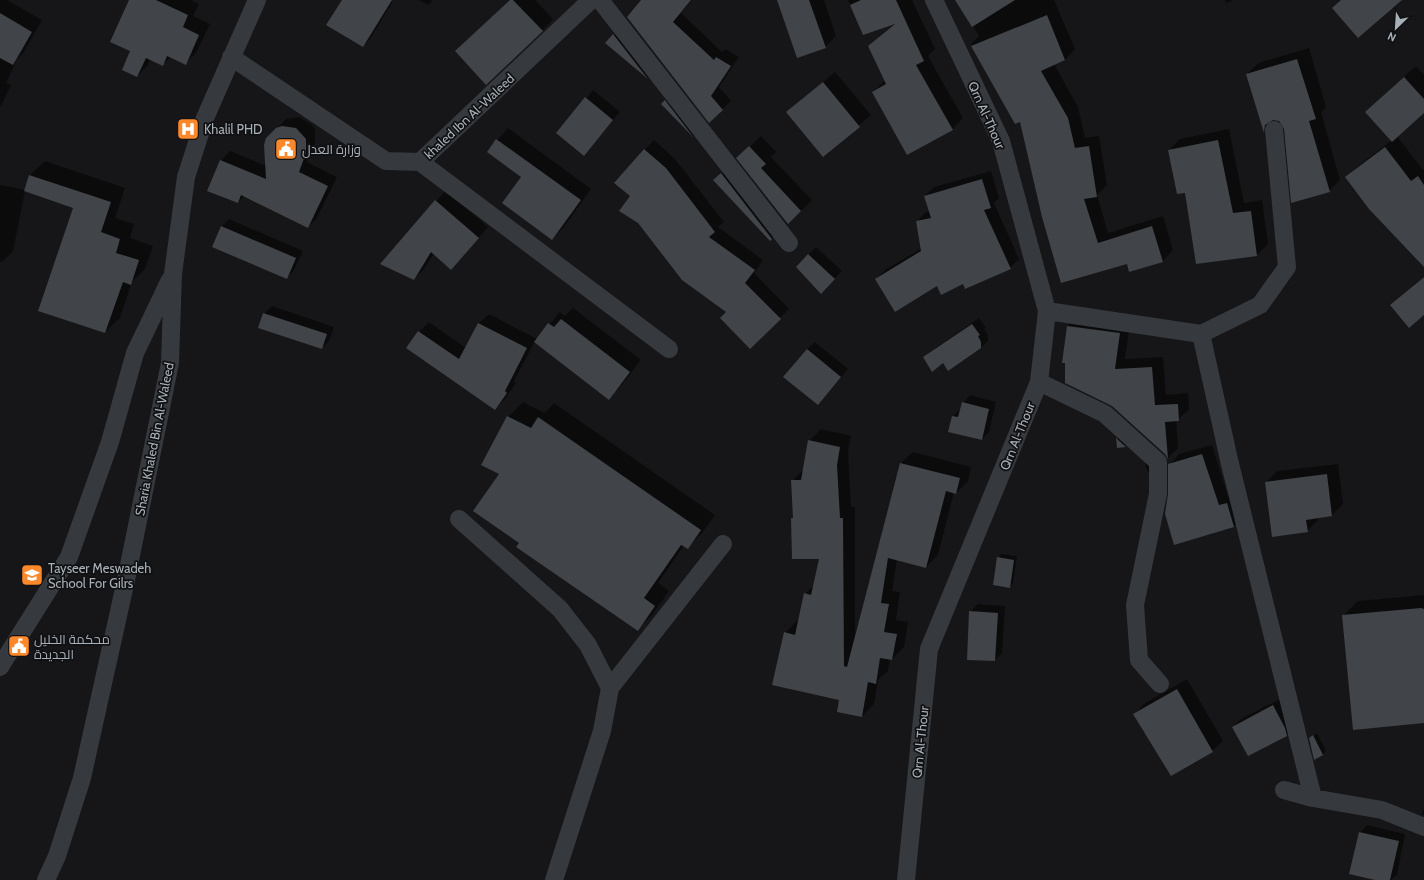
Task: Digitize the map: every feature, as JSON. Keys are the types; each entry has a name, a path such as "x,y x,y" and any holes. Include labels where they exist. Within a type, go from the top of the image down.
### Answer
{"street":[{"name":"Sharia Khaled Bin Al-Waleed","path":"46,880 57,856 82,778 126,580 170,363 173,274 186,177 205,118 257,0"},
{"name":"khaled Ibn Al-Waleed","path":"231,57 386,161 420,162 591,0"},
{"path":"600,0 789,243"},
{"name":"Qrn Al-Thour","path":"906,880 929,649 1039,382 1048,311 1001,141 934,0"},
{"path":"1048,311 1201,334 1260,305 1287,267 1274,130"},
{"path":"420,162 669,349"},
{"path":"0,667 13,649 69,557 110,442 135,353 173,274"},
{"path":"1201,334 1230,464 1313,798"},
{"path":"1039,382 1105,414 1158,462 1158,494 1135,605 1139,660 1160,684"},
{"path":"459,519 560,609 588,645 610,688"},
{"path":"554,880 602,731 610,688 723,544"},
{"path":"1284,790 1313,798 1382,810 1424,828"}],"building":[{"path":"129,0 156,0 188,15 183,27 199,35 186,65 167,56 163,66 146,58 137,77 122,70 130,51 110,42"},
{"path":"342,0 392,0 363,47 326,25"},
{"path":"510,0 513,0 543,31 486,85 455,51"},
{"path":"641,0 691,0 673,22 714,60 716,57 731,66 711,96 723,110 709,123 627,17"},
{"path":"777,0 809,0 826,48 797,58"},
{"path":"861,0 896,0 924,61 916,65 953,130 907,155 872,92 886,84 868,46 895,24 863,35 850,5"},
{"path":"955,0 1015,0 972,27"},
{"path":"1341,0 1402,0 1358,38 1332,8"},
{"path":"0,13 32,32 13,65 0,58"},
{"path":"1047,15 1065,60 1041,71 1068,118 1075,148 1089,146 1097,197 1084,199 1098,243 1152,226 1163,262 1129,272 1127,264 1061,283 1042,217 1020,122 1015,124 971,46"},
{"path":"613,34 648,79 605,43"},
{"path":"1297,59 1316,119 1309,121 1330,192 1291,203 1284,129 1279,121 1273,120 1265,125 1264,133 1246,74"},
{"path":"1404,77 1424,99 1424,113 1392,142 1365,112"},
{"path":"823,82 860,127 823,157 786,112"},
{"path":"585,97 613,120 584,156 556,133"},
{"path":"665,100 694,138 661,104"},
{"path":"282,126 296,128 306,139 306,153 299,172 328,186 308,228 241,195 238,203 207,191 220,160 266,179 264,145 266,138 276,128"},
{"path":"496,139 581,200 552,240 502,203 521,177 487,152"},
{"path":"1218,140 1233,213 1251,211 1257,256 1196,264 1185,193 1177,194 1168,150"},
{"path":"749,146 766,164 761,168 801,211 788,224 736,158"},
{"path":"1385,147 1411,181 1418,176 1424,185 1424,267 1369,209 1345,177"},
{"path":"644,149 666,168 715,232 709,237 755,270 745,283 781,319 750,349 720,318 726,312 682,280 638,223 619,211 630,196 614,183"},
{"path":"721,173 772,239 770,241 713,180"},
{"path":"29,175 111,202 101,232 120,239 116,253 139,260 131,285 123,282 105,333 38,311 73,208 24,191"},
{"path":"982,179 991,208 984,210 1011,269 965,289 963,284 941,295 937,286 895,312 875,279 921,251 916,221 931,218 924,196"},
{"path":"435,200 479,238 451,270 431,252 414,280 380,264"},
{"path":"221,226 296,258 287,279 212,247"},
{"path":"808,254 835,279 821,294 796,267"},
{"path":"1424,277 1424,315 1409,328 1390,305"},
{"path":"263,313 327,334 322,349 258,328"},
{"path":"561,319 630,372 609,400 534,342 548,323 554,327"},
{"path":"478,323 527,348 505,391 507,393 495,410 406,348 418,331 459,359"},
{"path":"972,324 980,335 978,336 981,342 981,348 948,371 943,363 932,372 923,357"},
{"path":"1067,326 1120,333 1115,369 1152,367 1155,405 1178,404 1179,421 1165,422 1168,459 1165,454 1112,406 1065,383 1065,363 1062,363"},
{"path":"807,349 841,377 818,405 783,377"},
{"path":"962,402 989,409 982,440 948,432 952,416 958,417"},
{"path":"507,416 531,428 538,417 701,530 688,549 681,545 644,598 655,606 638,631 516,547 519,543 473,511 499,474 481,465"},
{"path":"1116,438 1126,447 1117,448"},
{"path":"808,440 840,447 837,465 840,518 843,518 844,666 847,667 900,463 960,478 956,494 946,491 926,568 888,558 881,603 889,604 884,632 897,634 892,660 880,658 876,684 868,682 862,717 837,712 839,700 772,685 784,632 795,635 804,593 811,595 819,559 792,559 791,518 793,518 791,480 801,480"},
{"path":"1202,454 1219,505 1227,503 1234,527 1174,545 1165,514 1168,494 1168,464"},
{"path":"1327,474 1332,516 1306,520 1308,532 1272,537 1265,482"},
{"path":"997,557 1014,560 1010,588 993,585"},
{"path":"1421,608 1424,609 1424,723 1353,730 1342,615"},
{"path":"969,611 998,613 995,661 967,660"},
{"path":"1177,689 1213,752 1171,776 1133,714"},
{"path":"1273,705 1285,728 1287,736 1248,756 1232,727"},
{"path":"1313,735 1323,755 1314,760 1309,738"},
{"path":"1359,832 1399,841 1390,880 1375,880 1349,874"}],"place":[{"name":"Khalil PHD","path":"188,129"},
{"name":"وزارة العدل","path":"286,149"},
{"name":"Tayseer Meswadeh School For Gilrs","path":"32,575"},
{"name":"محكمة الخليل الجديدة","path":"19,646"}]}
